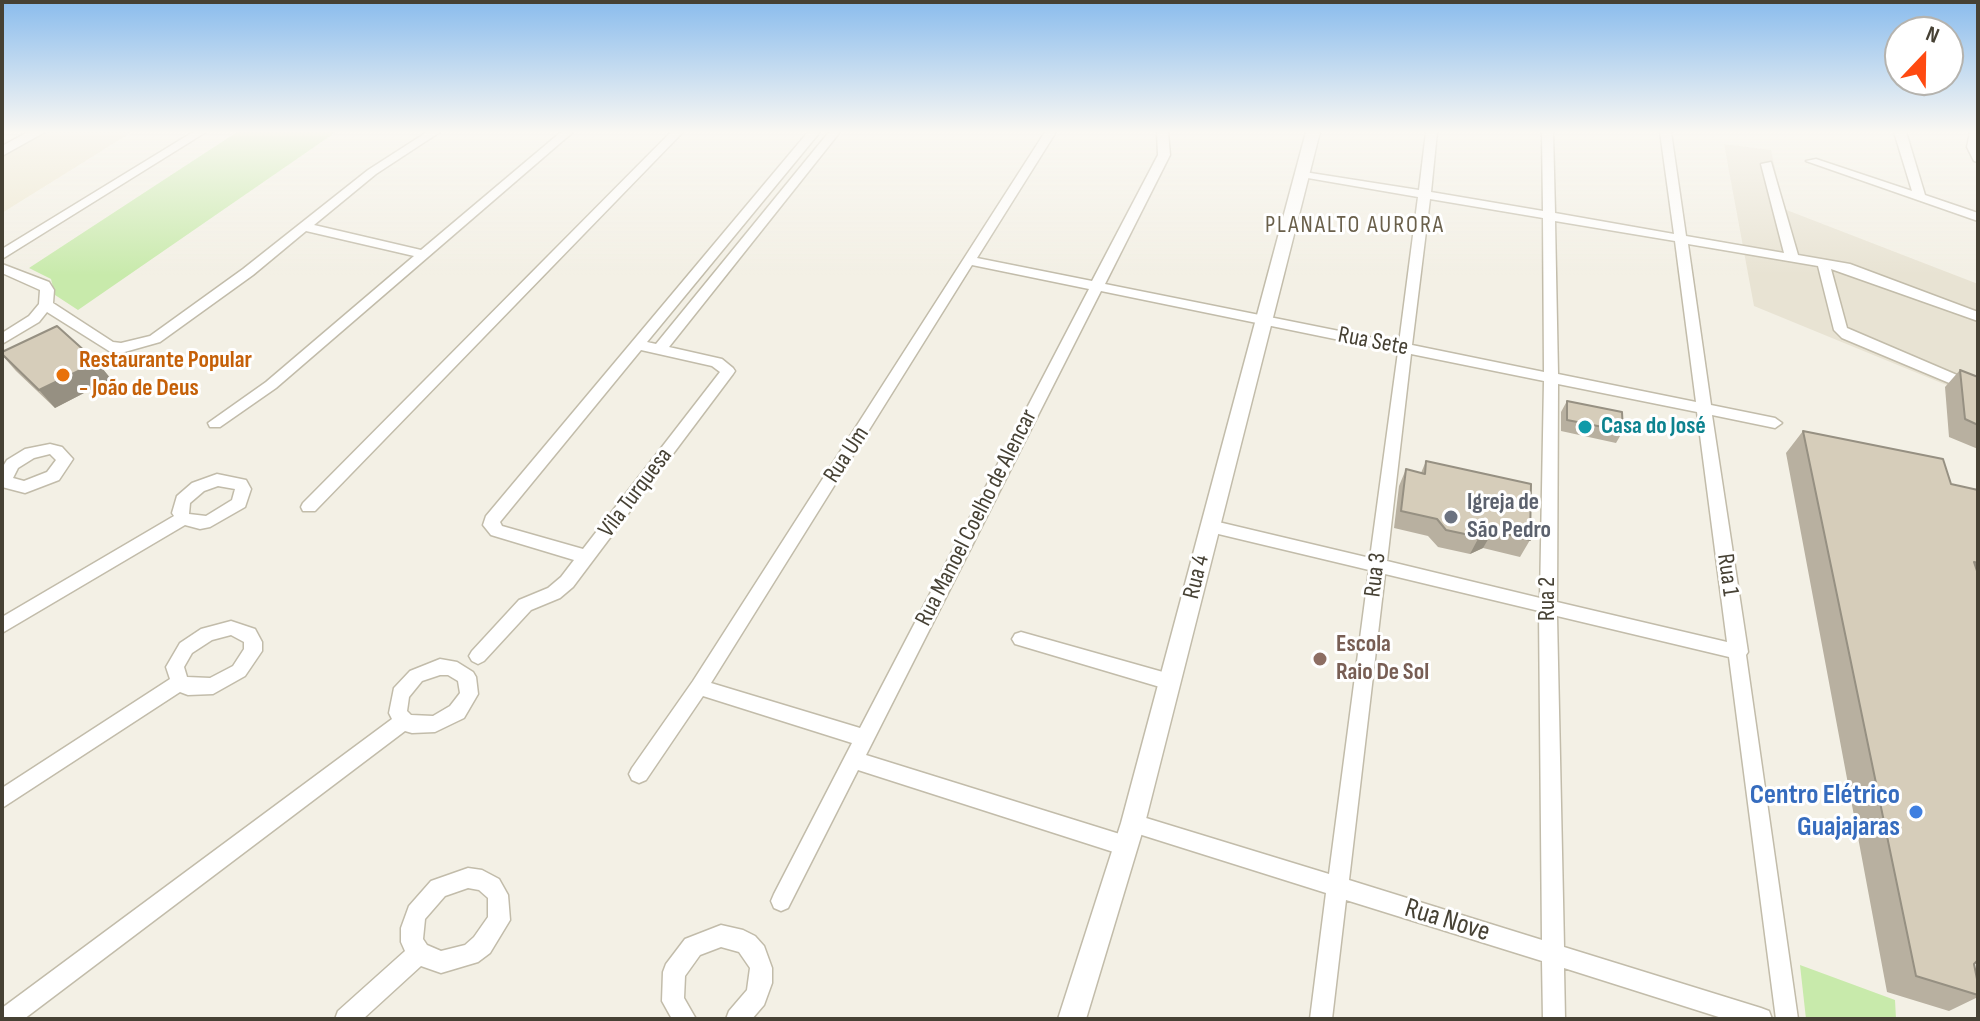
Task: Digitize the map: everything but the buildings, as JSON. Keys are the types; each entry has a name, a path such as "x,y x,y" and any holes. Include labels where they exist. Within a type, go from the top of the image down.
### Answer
{"street":[{"path":"2,255 123,180"},
{"path":"46,305 98,342 121,348 140,344 175,325 363,180"},
{"path":"215,423 271,385 512,180"},
{"path":"309,507 630,180"},
{"name":"Vila Turquesa","path":"639,345 717,362 728,371 587,557 497,531 491,525 492,520 775,180"},
{"path":"660,349 796,180"},
{"name":"Rua Um","path":"639,774 699,687 1021,180"},
{"name":"Rua Manoel Coelho de Alencar","path":"781,901 1151,180"},
{"name":"Rua 4","path":"1072,1019 1133,823 1300,180"},
{"path":"1340,180 1823,262 1865,273 1978,317"},
{"name":"Rua 3","path":"1321,1019 1335,886 1425,180"},
{"name":"Rua 2","path":"1548,180 1551,378 1548,607 1554,1019"},
{"name":"Rua 1","path":"1672,180 1787,1019"},
{"path":"1771,180 1792,257"},
{"path":"1866,180 1978,217"},
{"path":"1914,180 1920,198"},
{"path":"737,225 757,228"},
{"path":"305,227 424,255"},
{"name":"Rua Sete","path":"971,261 1775,423"},
{"path":"1823,262 1841,330 1847,335 1978,390"},
{"path":"2,268 44,285 47,290 46,305 34,319 2,339"},
{"path":"2,626 183,518"},
{"path":"1210,526 1739,652"},
{"path":"478,656 520,609 561,588 587,557"},
{"path":"1021,639 1170,682"},
{"path":"2,799 180,682"},
{"path":"699,687 864,738"},
{"path":"6,1019 404,721"},
{"path":"854,760 1126,846"},
{"name":"Rua Nove","path":"1133,823 1761,1019"},
{"path":"452,880 482,880 492,886 498,895 499,920 482,945 470,954 441,962 419,953 412,942 412,928 416,913 425,899 452,880"},
{"path":"685,1019 673,1001 674,972 693,947 721,936 747,944 756,954 761,968 761,983 756,997 737,1019"},
{"path":"346,1019 419,953"}],"shaded area":[{"path":"2,180 56,180 2,213"},
{"path":"1731,180 1778,180 1784,209 1978,284 1978,398 1754,306"}],"green space":[{"path":"164,180 267,180 78,310 55,295 51,279 29,268"},
{"path":"1800,965 1895,1000 1896,1019 1806,1019"}],"place":[{"name":"Restaurante Popular - João de Deus","path":"63,375"},
{"name":"Casa do José","path":"1585,427"},
{"name":"Igreja de São Pedro","path":"1451,517"},
{"name":"Escola Raio De Sol","path":"1320,659"},
{"name":"Centro Elétrico Guajajaras","path":"1916,812"}],"district":[{"name":"PLANALTO AURORA","path":"1355,226"}]}
